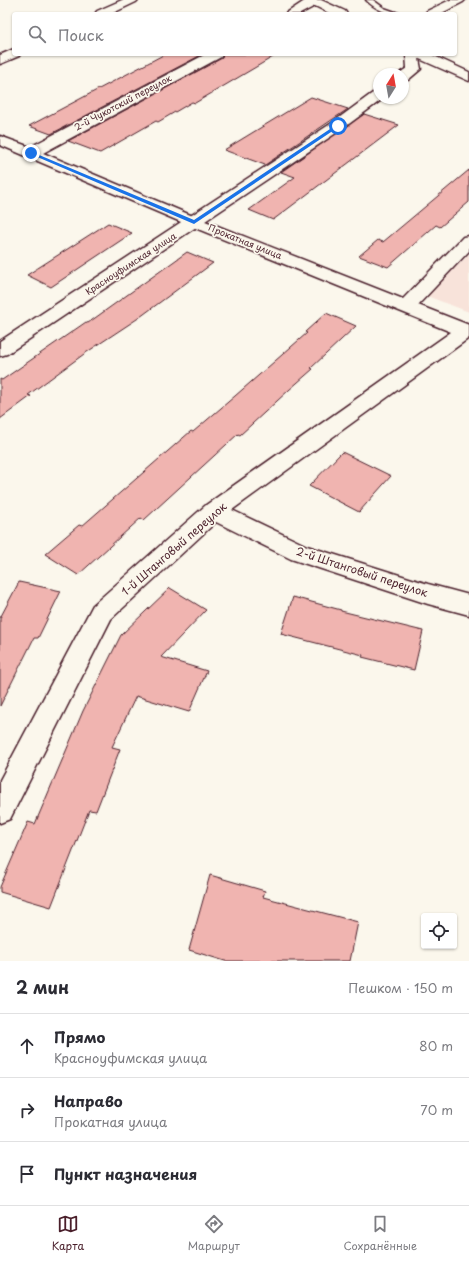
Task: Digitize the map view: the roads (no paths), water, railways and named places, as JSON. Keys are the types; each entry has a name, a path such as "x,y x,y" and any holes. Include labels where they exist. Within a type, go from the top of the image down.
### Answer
{"street":[{"path":"105,12 132,0"},
{"path":"435,12 459,0"},
{"path":"294,12 313,1 337,12"},
{"path":"0,60 12,54"},
{"name":"2-й Чукотский переулок","path":"31,153 212,56"},
{"path":"409,73 414,69 412,56"},
{"path":"424,56 469,77"},
{"name":"Красноуфимская улица","path":"0,350 338,126 373,100"},
{"name":"Прокатная улица","path":"1,142 31,153 194,222 467,331"},
{"path":"406,307 469,241"},
{"name":"1-й Штанговый переулок","path":"0,809 102,612 214,512 467,331"},
{"name":"2-й Штанговый переулок","path":"214,512 299,553 428,594 469,605"}],"lane":[{"path":"369,0 382,9 392,12"}]}
